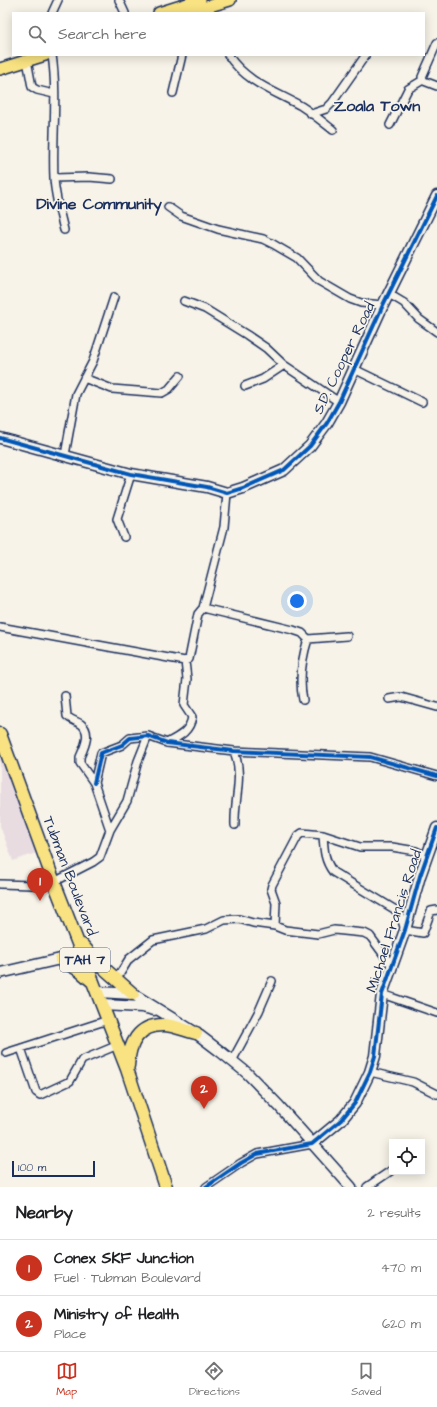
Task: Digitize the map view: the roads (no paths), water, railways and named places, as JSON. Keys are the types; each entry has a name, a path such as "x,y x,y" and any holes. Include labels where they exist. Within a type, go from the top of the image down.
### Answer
{"highway":[{"name":"Tubman Boulevard","path":"0,734 54,882 97,988 127,1069 166,1187"},
{"path":"76,938 116,980 133,994"},
{"path":"61,960 79,970 97,988"},
{"path":"127,1069 128,1054 139,1033 152,1026 164,1025 196,1034"}],"main road":[{"path":"189,12 230,0"},
{"path":"166,12 204,7"},
{"path":"0,62 37,56"},
{"path":"0,69 24,58"}],"street":[{"path":"52,12 58,0"},
{"path":"120,0 125,12"},
{"path":"423,80 422,75 437,43"},
{"path":"52,56 54,94 54,178 57,204 64,230"},
{"path":"173,93 182,56"},
{"path":"229,56 251,79 311,114 333,130"},
{"path":"311,114 326,109 332,103 365,56"},
{"path":"24,58 32,87 54,94"},
{"path":"423,80 437,86"},
{"path":"390,125 408,89 423,80"},
{"path":"54,178 89,177 112,179"},
{"name":"S.D. Cooper Road","path":"227,493 243,488 284,470 310,446 327,423 339,402 383,305 437,196"},
{"path":"168,207 181,216 218,229 263,239 296,258 319,281 350,299 361,303 383,305"},
{"path":"389,294 404,303 418,319 437,332"},
{"path":"65,455 76,394 93,361 114,296"},
{"path":"184,301 205,310 247,335 266,348 284,365 339,402"},
{"path":"245,386 263,379 284,365"},
{"path":"354,369 422,402"},
{"path":"84,378 112,389 158,393 169,389 180,376"},
{"path":"0,438 131,474 206,487 227,493 224,527 203,608 198,614 189,659 185,661 0,627"},
{"path":"124,537 118,519 131,474"},
{"path":"203,608 293,630 302,633 308,639 347,636"},
{"path":"303,700 301,689 304,652 308,639"},
{"path":"167,743 182,735 190,726 192,717 184,705 187,679 185,661"},
{"path":"65,696 67,716 82,724 86,733 86,747 80,757 80,763 94,783 110,830"},
{"path":"389,699 401,697 437,707"},
{"path":"0,884 32,885 54,882 93,862 100,856 110,830 127,800 138,761 148,736"},
{"path":"94,783 101,753 122,745 130,738 148,736 167,743 234,751 370,757 403,768 437,776"},
{"path":"234,751 240,770 235,802 235,825"},
{"name":"Michael Francis Road","path":"312,1144 341,1120 355,1103 370,1072 375,1056 382,994 405,930 426,856 437,828"},
{"path":"275,926 276,903 270,889 298,836 302,833 307,832 323,834 360,847 392,847 416,851 426,856"},
{"path":"323,834 325,857 327,864 333,872 394,909 400,915 405,930 423,933 432,911 437,910"},
{"path":"116,980 129,960 153,940 206,930 224,920 240,918 253,923 275,926 285,930 318,934 334,930 364,934 370,936 375,941 392,966"},
{"path":"0,973 82,954"},
{"path":"232,1061 259,1011 272,981"},
{"path":"97,988 133,994 196,1034 232,1061 279,1106 351,1187"},
{"path":"382,994 437,1013"},
{"path":"103,1005 142,1007 164,1013"},
{"path":"6,1053 108,1020"},
{"path":"21,1048 36,1092 40,1095 70,1081 82,1060 118,1045"},
{"path":"370,1072 413,1082 437,1094"},
{"path":"206,1187 257,1154 312,1144"},
{"path":"367,1187 389,1172"}],"place":[{"name":"Conex SKF Junction","path":"40,901"},
{"name":"Ministry of Health","path":"204,1109"}],"district":[{"name":"Zoala Town","path":"377,106"},
{"name":"Divine Community","path":"99,204"}]}
